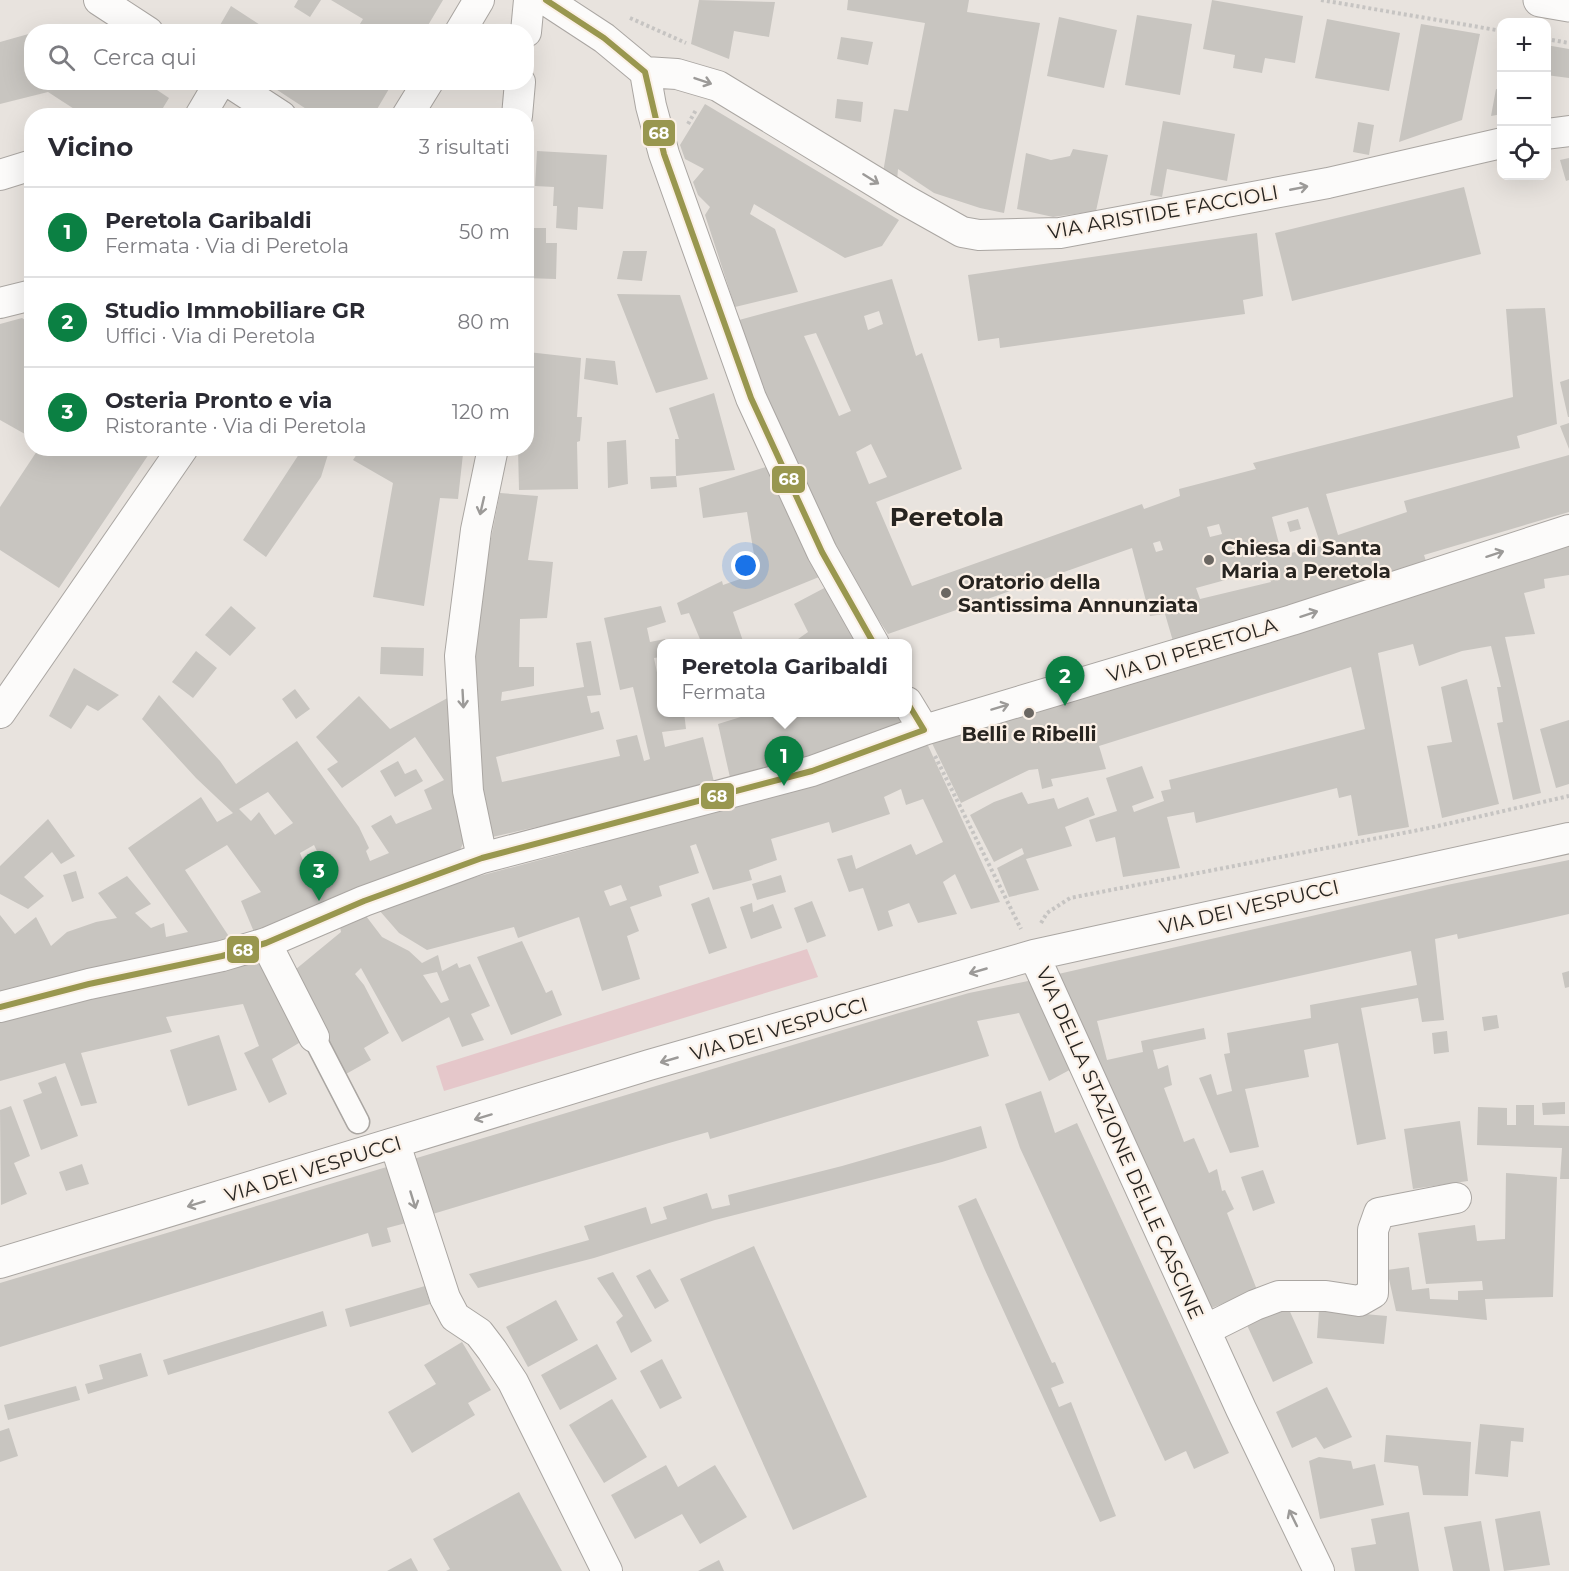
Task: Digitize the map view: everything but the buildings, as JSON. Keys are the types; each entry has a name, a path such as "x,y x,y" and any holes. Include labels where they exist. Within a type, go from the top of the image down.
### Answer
{"main road":[{"path":"1540,0 1569,5"}],"street":[{"path":"99,0 136,24"},
{"path":"465,24 479,0"},
{"path":"527,24 529,0"},
{"path":"546,0 604,38 645,72 651,106 664,154 751,398 822,552 871,639"},
{"name":"VIA ARISTIDE FACCIOLI","path":"645,72 677,74 718,86 924,211 962,232 979,235 1060,233 1328,183 1497,144"},
{"path":"205,108 215,90"},
{"path":"239,90 263,108"},
{"path":"412,108 423,90"},
{"path":"518,108 519,90"},
{"path":"1551,133 1569,130"},
{"path":"0,175 24,168"},
{"path":"0,303 24,297"},
{"path":"0,713 177,456"},
{"path":"482,858 468,791 460,656 476,530 492,456"},
{"name":"VIA DI PERETOLA","path":"0,1007 79,986 222,956 266,943 364,902 482,858 812,771 924,730 1292,620 1569,530"},
{"path":"912,710 924,730"},
{"name":"VIA DEI VESPUCCI","path":"0,1263 395,1144 1028,944 1569,838"},
{"path":"266,943 358,1122"},
{"name":"VIA DELLA STAZIONE DELLE CASCINE","path":"1028,944 1205,1330 1319,1571"},
{"path":"395,1144 445,1298 455,1317 479,1333 513,1382 607,1571"},
{"name":"VIA DELLA STAZIONE DELLE CASCINE","path":"1205,1330 1280,1296 1326,1296 1359,1301 1373,1293 1373,1230 1379,1213 1456,1198"}],"path":[{"path":"1321,0 1497,30"},
{"path":"1551,40 1569,43"},
{"path":"924,730 1028,944"}],"shaded area":[{"path":"807,949 818,977 444,1091 436,1066"}],"transit line":[{"name":"68","path":"546,0 604,38 645,72 664,154 751,398 822,552 871,639"},
{"name":"68","path":"0,1007 89,984 222,956 266,943 364,901 482,858 812,771 924,730 912,710"}],"place":[{"name":"Chiesa di Santa Maria a Peretola","path":"1209,560"},
{"name":"Oratorio della Santissima Annunziata","path":"946,593"},
{"name":"Studio Immobiliare GR","path":"1065,706"},
{"name":"Belli e Ribelli","path":"1029,713"},
{"name":"Peretola Garibaldi","path":"784,786"},
{"name":"Osteria Pronto e via","path":"319,901"}],"district":[{"name":"Peretola","path":"947,517"}]}
